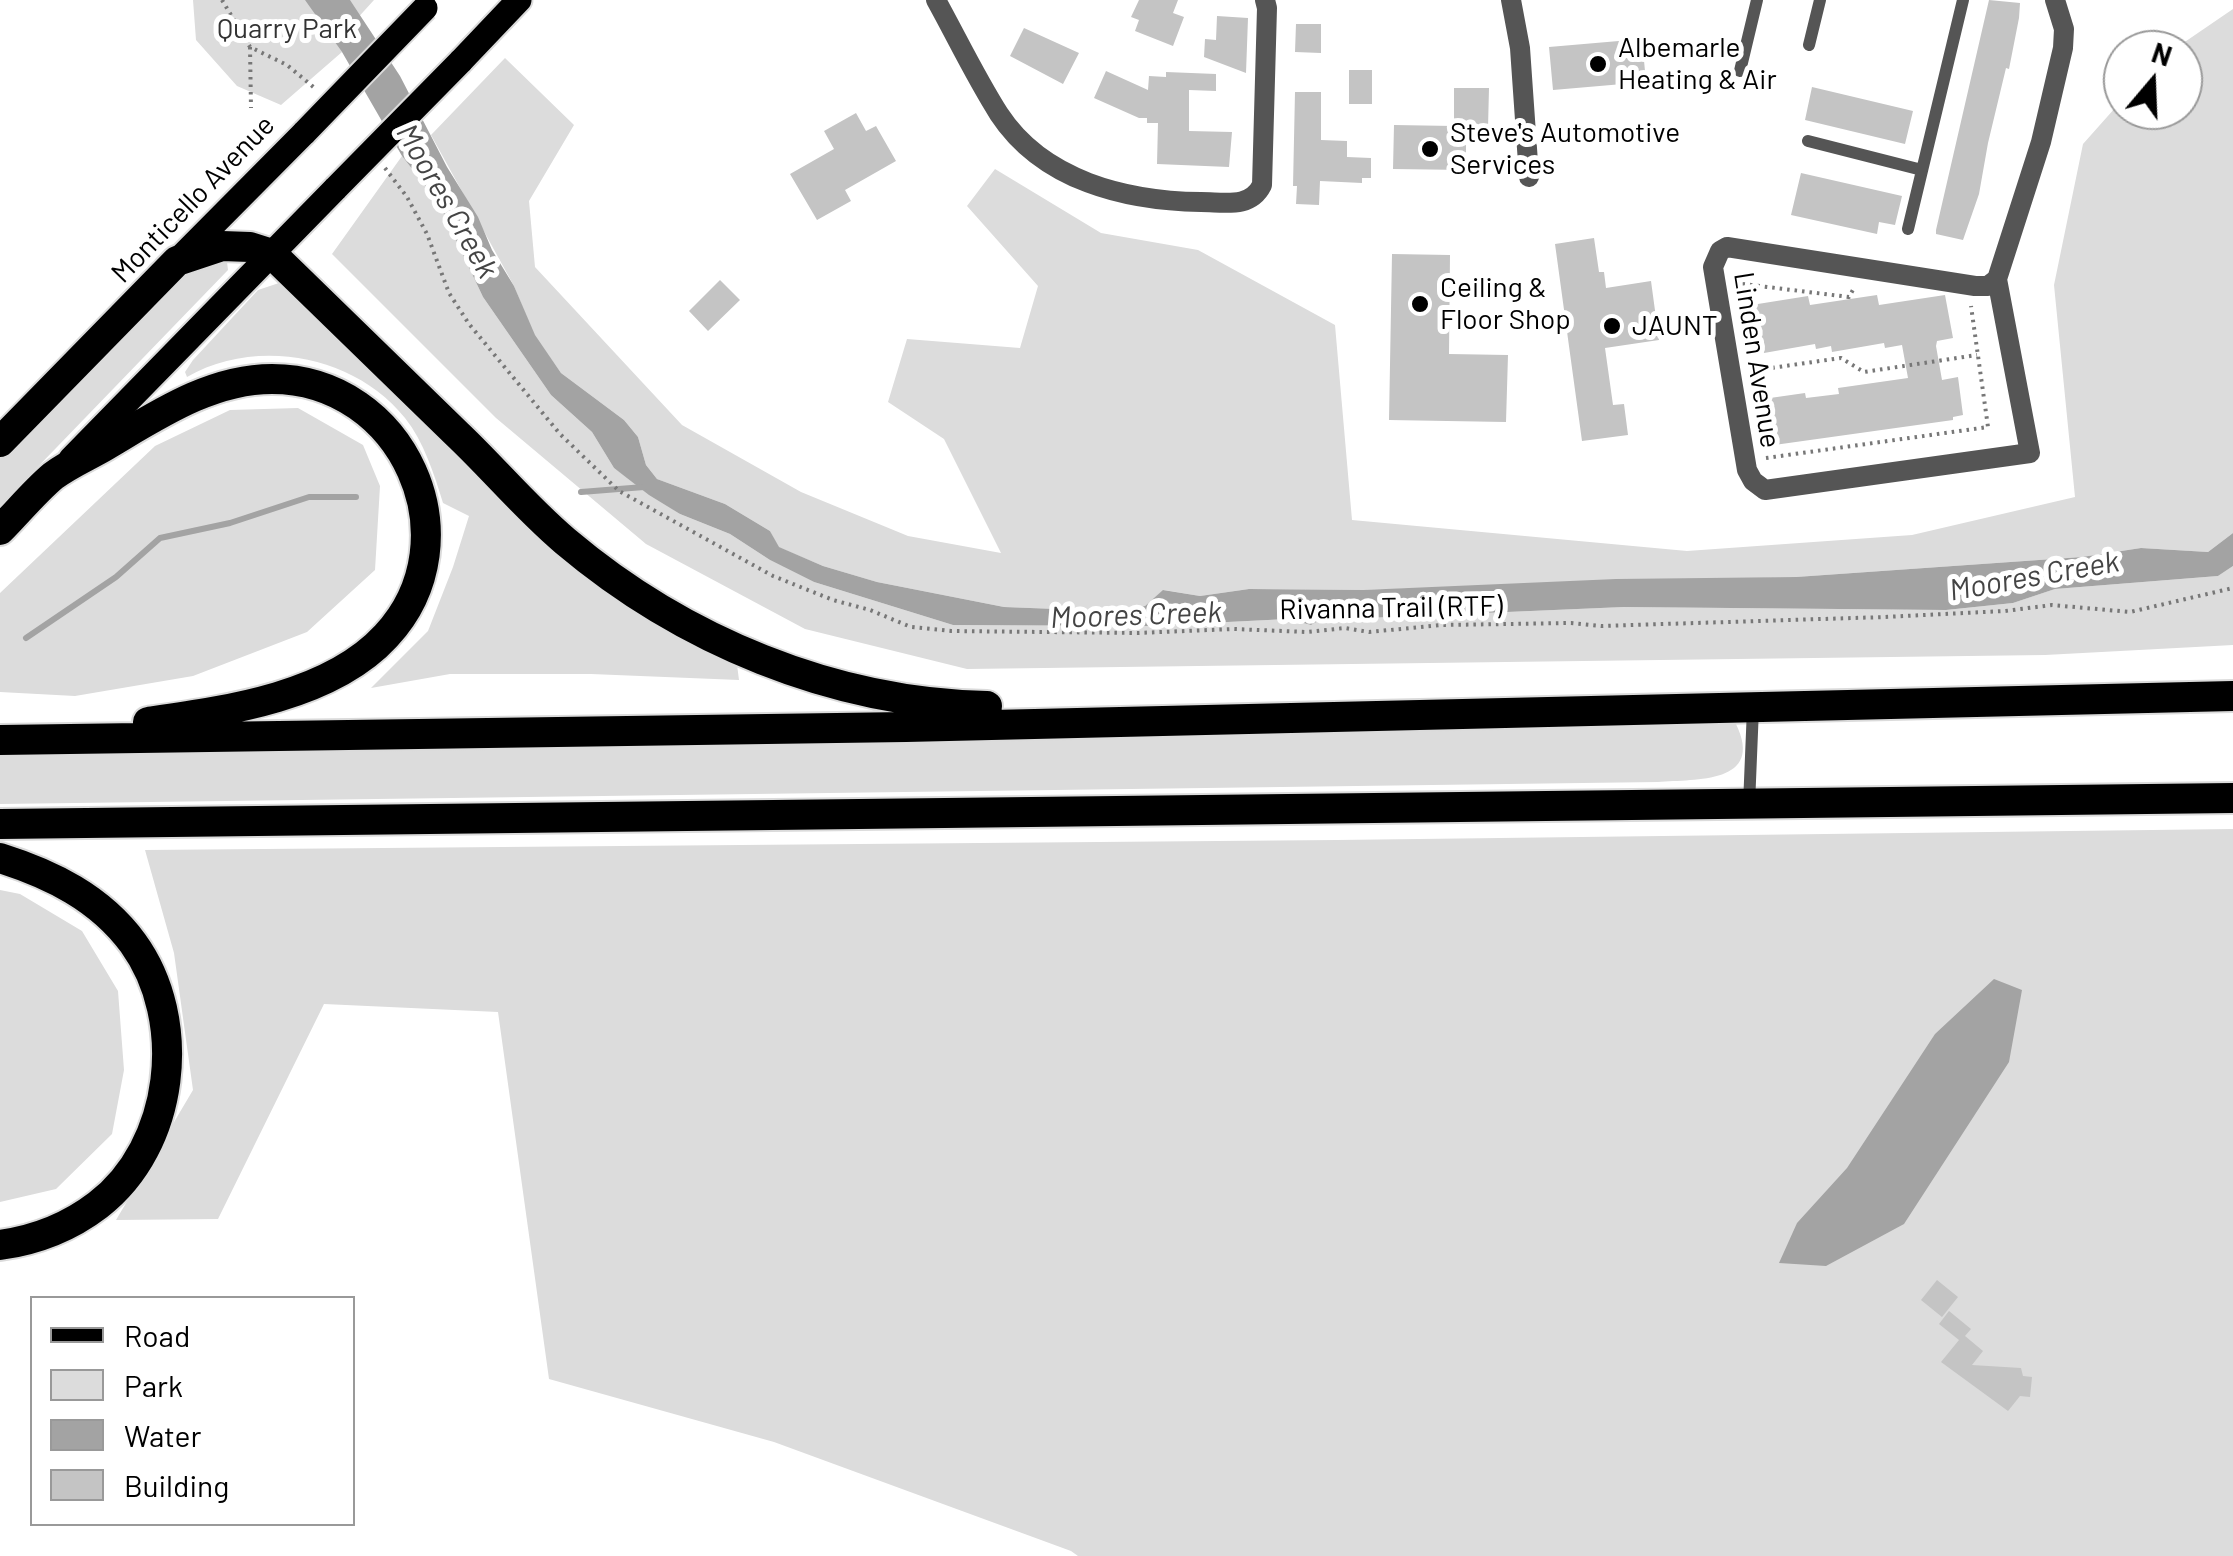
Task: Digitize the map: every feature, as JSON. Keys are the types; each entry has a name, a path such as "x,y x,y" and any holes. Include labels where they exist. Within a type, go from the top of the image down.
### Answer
{"highway":[{"path":"177,261 222,246 250,247 272,254 564,540 664,610 732,647 838,686 919,703 1305,719"},
{"name":"Monticello Avenue","path":"0,442 177,261"},
{"path":"0,419 67,374"},
{"path":"0,530 53,476 172,405 269,378 328,388 348,398 387,429 417,481 426,535 414,593 401,617 364,655 332,674 295,691 233,708 10,740"},
{"path":"10,740 1305,719 2233,696"},
{"path":"0,824 2233,798"},
{"path":"0,858 63,883 121,928 135,946 159,996 168,1046 164,1093 154,1126 135,1164 116,1187 101,1203 63,1227 0,1246"}],"main road":[{"path":"53,476 519,0"},
{"name":"Monticello Avenue","path":"177,261 429,4"}],"street":[{"path":"936,0 1000,116 1040,157 1082,181 1129,195 1180,202 1229,202 1248,201 1262,185 1265,0"},
{"path":"1511,0 1520,48 1529,177"},
{"name":"Linden Avenue","path":"1998,279 1988,286 1976,286 1727,247 1720,251 1713,268 1747,470 1754,481 1765,490 2030,453 1998,279 2041,142 2063,48 2064,29 2055,0"}],"lane":[{"path":"1740,71 1758,0"},
{"path":"1809,45 1820,0"},
{"path":"1908,229 1963,0"},
{"path":"1808,142 1922,170"},
{"path":"1749,805 1753,708"}],"path":[{"path":"222,0 250,48 251,108"},
{"path":"250,48 287,65 324,97"},
{"name":"Rivanna Trail (RTF)","path":"385,168 414,210 449,292 470,324 560,434 619,490 773,576 911,627 1120,633 1234,629 1308,632 1346,628 1369,632 1442,625 1601,626 1885,617 2004,611 2052,604 2130,612 2233,588"},
{"path":"1730,283 1849,297 1859,282"},
{"path":"1757,460 1988,427 1970,297"},
{"path":"1744,372 1841,358 1864,372 1977,355"}],"green space":[{"name":"Quarry Park","path":"193,0 374,0 344,33 330,34 342,52 281,105 237,86 196,40"},
{"path":"2233,9 2233,533 2208,552 2141,548 2082,557 1796,577 1363,590 1249,589 1200,596 1164,590 1145,606 1108,611 1004,607 877,582 823,566 778,547 770,531 725,504 657,479 646,465 638,437 624,420 561,373 534,335 514,286 431,135 505,58 574,125 529,201 535,267 682,425 801,492 908,536 1001,553 944,439 888,402 907,339 1020,348 1038,286 967,206 995,169 1101,233 1198,250 1335,325 1352,520 1687,551 1912,535 2075,497 2054,285 2083,144 2103,122 2103,130 2203,130 2202,30"},
{"path":"402,156 438,202 483,297 551,395 592,432 614,468 680,514 730,534 814,582 953,625 1147,626 1288,619 1311,625 1320,620 1624,607 1946,610 2013,603 2055,589 2218,576 2233,566 2233,645 2045,655 967,669 805,629 646,544 496,418 332,254"},
{"path":"215,259 227,262 228,270 0,506 0,458 121,331 182,274"},
{"path":"282,282 434,428 736,657 739,680 450,674 371,688 428,631 469,516 443,503 412,427 384,397 360,379 303,359 273,356 214,365 187,377 185,372 193,360 258,290"},
{"path":"298,408 363,445 380,486 375,570 307,632 193,676 75,696 0,692 0,593 155,446 230,410"},
{"path":"1722,718 1736,724 1743,744 1741,758 1734,768 1707,778 1658,782 0,804 0,754"},
{"path":"2233,829 2233,1556 1078,1556 774,1442 549,1379 498,1012 324,1004 218,1219 116,1220 193,1090 174,953 145,850"},
{"path":"0,890 20,894 82,931 118,991 124,1070 112,1134 56,1189 0,1202"}],"water":[{"name":"Moores Creek","path":"305,0 350,0 400,76 478,217 535,335 561,373 624,420 638,437 646,465 657,479 725,504 770,531 779,547 823,566 877,582 1004,607 1108,611 1145,606 1163,590 1200,596 1249,589 1363,590 1616,579 1796,577 2082,557 2141,548 2208,552 2233,533 2233,566 2218,576 2055,589 2013,603 1946,610 1624,607 1320,620 1311,625 1288,619 1147,626 953,625 814,582 730,534 680,514 614,468 592,432 551,395 483,297 438,202 402,156 342,52"},
{"path":"1994,979 2022,990 2009,1062 1904,1224 1826,1266 1779,1263 1797,1223 1847,1168 1935,1034"}],"building":[{"path":"1139,0 1178,0 1173,13 1184,17 1173,46 1135,31 1139,20 1131,17"},
{"path":"1989,0 2020,3 2019,18 1979,194 1963,240 1936,234 1936,230"},
{"path":"1217,16 1248,18 1246,73 1204,57 1205,39 1216,40"},
{"path":"1296,24 1321,24 1321,53 1295,52"},
{"path":"1024,28 1079,53 1063,84 1010,56"},
{"name":"Albemarle Heating & Air","path":"1642,39 1646,82 1553,90 1549,47"},
{"path":"1349,70 1372,70 1372,104 1349,104"},
{"path":"1106,71 1148,90 1149,76 1166,77 1166,72 1216,74 1216,91 1189,90 1189,131 1232,132 1229,167 1157,164 1158,123 1147,123 1147,118 1094,98"},
{"path":"1812,87 1913,111 1905,144 1805,120"},
{"name":"Steve's Automotive Services","path":"1454,88 1489,88 1488,128 1466,128 1466,170 1393,169 1394,125 1454,126"},
{"path":"1295,92 1321,92 1321,140 1347,141 1347,157 1371,158 1371,178 1362,178 1362,183 1320,181 1319,205 1296,204"},
{"path":"856,113 866,131 876,126 896,161 845,190 851,201 817,220 790,174 834,149 824,131"},
{"path":"1801,173 1902,196 1895,225 1879,222 1877,234 1791,215"},
{"name":"JAUNT","path":"1594,238 1599,272 1604,272 1606,288 1651,281 1659,340 1605,348 1613,405 1624,404 1628,435 1582,441 1555,244"},
{"name":"Ceiling & Floor Shop","path":"1392,254 1450,255 1449,354 1508,355 1506,422 1389,420"},
{"path":"720,280 740,300 708,331 689,311"},
{"path":"1877,295 1879,305 1945,295 1953,338 1937,341 1936,346 1942,380 1958,377 1963,415 1953,420 1760,447 1754,406 1771,404 1770,398 1839,394 1838,388 1908,378 1902,345 1885,348 1884,343 1832,352 1831,346 1816,349 1815,344 1764,353 1762,346 1747,349 1739,307 1808,296 1810,305"},
{"path":"1937,1280 1958,1297 1942,1317 1921,1300"},
{"path":"1949,1311 1971,1329 1965,1336 1983,1351 1972,1365 2021,1368 2023,1376 2032,1377 2030,1397 2020,1396 2008,1411 1941,1362 1959,1340 1939,1324"}],"waterway":[{"path":"581,492 644,487"},
{"path":"26,638 116,577 160,538 230,523 309,497 356,497"}],"place":[{"name":"Albemarle Heating & Air","path":"1598,64"},
{"name":"Steve's Automotive Services","path":"1430,149"},
{"name":"Ceiling & Floor Shop","path":"1420,304"},
{"name":"JAUNT","path":"1612,326"}]}
